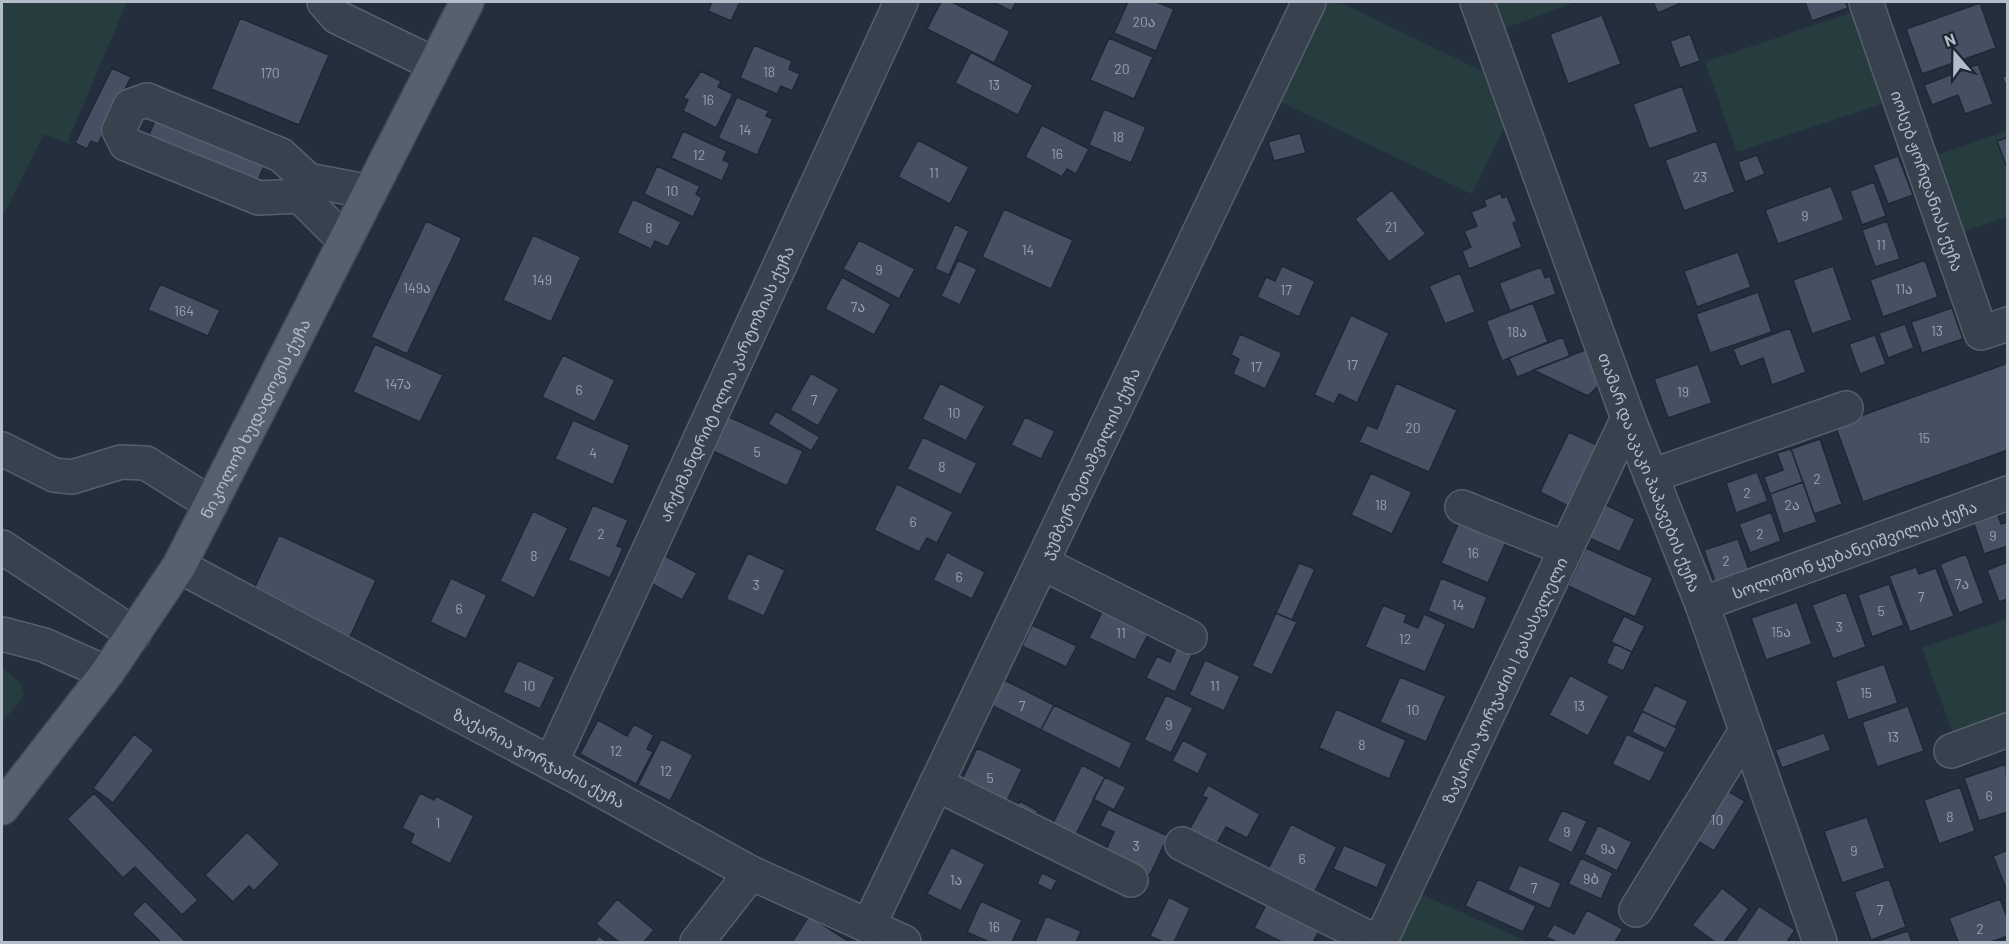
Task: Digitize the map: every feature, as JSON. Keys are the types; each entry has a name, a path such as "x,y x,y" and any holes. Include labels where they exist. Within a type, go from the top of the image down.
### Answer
{"main road":[{"name":"ნიკოლოზ ხუდადოვის ქუჩა","path":"2,808 107,673 179,566 467,2"}],"street":[{"path":"324,2 337,17 434,64"},
{"name":"არქიმანდრიტ ილია კარტოზიას ქუჩა","path":"551,763 901,2"},
{"name":"ჯუმბერ ბეთაშვილის ქუჩა","path":"869,925 1309,2"},
{"name":"თამარ და აკაკი პაპავების ქუჩა","path":"1477,2 1628,418 1702,604 1820,942"},
{"name":"იოსებ ჟორდანიას ქუჩა","path":"1866,2 1981,333 2007,324"},
{"path":"345,241 300,196 259,198 126,144 119,130 130,106 147,100 281,155 308,180 370,192"},
{"path":"1651,476 1846,408"},
{"name":"ზაქარია ჯორჯაძის I გასასვლელი","path":"1379,942 1628,418"},
{"path":"2,449 54,475 72,477 121,462 146,464 211,504"},
{"name":"სოლომონ ყუბანეიშვილის ქუჩა","path":"1702,604 2007,493"},
{"path":"1462,507 1566,549"},
{"path":"2,547 134,634"},
{"path":"1042,563 1190,637"},
{"name":"ზაქარია ჯორჯაძის ქუჩა","path":"179,566 551,763 751,873 904,942"},
{"path":"2,634 44,645 107,673"},
{"path":"1951,751 2007,730"},
{"path":"1636,910 1746,731"},
{"path":"936,784 1131,880"},
{"path":"1182,844 1379,942"},
{"path":"698,942 751,873"}],"green space":[{"path":"2,2 127,2 67,143 44,134 2,218"},
{"path":"1325,2 1339,2 1497,78 1509,118 1472,194 1277,100"},
{"path":"1492,2 1576,2 1503,29"},
{"path":"1859,10 1891,101 1737,152 1705,62"},
{"path":"2007,131 2007,217 1959,233 1934,156"},
{"path":"2007,619 2007,719 1955,739 1922,648"},
{"path":"2,667 21,684 24,695 2,723"},
{"path":"1418,893 1528,942 1394,942"}],"building":[{"path":"712,2 740,2 731,21 708,11"},
{"path":"941,2 952,2 1010,31 994,63 927,29"},
{"path":"993,2 1016,2 1011,11"},
{"path":"1128,2 1156,2 1174,9 1156,51 1114,33"},
{"path":"1653,2 1678,2 1679,4 1658,13"},
{"path":"1805,2 1845,2 1848,8 1812,21"},
{"path":"1980,3 1996,48 1922,74 1906,29"},
{"path":"1602,15 1621,64 1568,84 1550,34"},
{"path":"240,18 329,55 299,125 211,89"},
{"path":"1690,34 1700,61 1680,68 1670,41"},
{"path":"1109,38 1153,57 1134,99 1090,80"},
{"path":"754,45 792,61 789,69 800,74 792,91 781,86 777,94 740,78"},
{"path":"971,52 1033,85 1018,115 955,83"},
{"path":"1978,64 1993,104 1965,114 1958,95 1932,105 1924,85"},
{"path":"112,68 131,77 98,144 91,141 87,149 75,143"},
{"path":"701,71 721,81 718,87 733,94 716,128 683,111 688,100 683,98"},
{"path":"2008,75 2008,90 2002,77"},
{"path":"1682,86 1698,132 1649,149 1633,104"},
{"path":"737,97 769,111 766,116 773,119 757,155 718,138"},
{"path":"1104,109 1146,127 1131,163 1089,145"},
{"path":"156,118 265,164 254,189 146,142"},
{"path":"1042,125 1089,149 1076,174 1067,169 1062,177 1025,157"},
{"path":"683,131 727,151 723,160 730,163 722,181 671,158"},
{"path":"1300,133 1306,153 1274,161 1268,142"},
{"path":"2008,137 2008,171 1997,141"},
{"path":"918,140 969,167 950,204 898,177"},
{"path":"1716,141 1735,192 1684,211 1665,160"},
{"path":"1757,155 1765,174 1745,182 1738,162"},
{"path":"1898,156 1913,195 1888,204 1873,165"},
{"path":"657,166 700,186 696,194 702,198 693,217 644,194"},
{"path":"1874,182 1886,216 1862,225 1850,191"},
{"path":"1831,186 1844,220 1778,244 1765,210"},
{"path":"1392,190 1426,234 1389,262 1355,219"},
{"path":"1501,193 1502,198 1507,196 1517,221 1513,223 1522,247 1469,269 1462,251 1471,247 1464,231 1477,226 1471,212 1486,206 1484,200"},
{"path":"633,199 681,222 668,247 655,241 651,249 617,233"},
{"path":"1004,209 1073,240 1051,289 982,257"},
{"path":"426,221 462,238 407,354 371,337"},
{"path":"1887,221 1900,259 1875,267 1862,230"},
{"path":"955,224 969,231 949,275 935,269"},
{"path":"533,235 581,257 551,322 503,300"},
{"path":"859,240 915,269 899,299 843,269"},
{"path":"1738,252 1751,287 1697,307 1684,271"},
{"path":"958,260 977,269 960,305 941,296"},
{"path":"1925,260 1938,297 1883,317 1870,280"},
{"path":"1282,266 1315,281 1299,317 1257,297 1266,277 1275,281"},
{"path":"1833,266 1852,320 1812,334 1793,280"},
{"path":"1541,267 1545,278 1550,276 1556,294 1510,311 1499,283"},
{"path":"1460,273 1475,312 1445,324 1429,286"},
{"path":"842,277 891,304 874,335 825,309"},
{"path":"160,284 220,310 208,336 148,310"},
{"path":"1758,292 1772,332 1710,353 1696,314"},
{"path":"1533,303 1548,342 1502,361 1486,321"},
{"path":"1952,308 1963,339 1922,353 1911,322"},
{"path":"1351,315 1389,333 1357,403 1339,394 1334,404 1314,395"},
{"path":"1905,324 1914,348 1888,358 1879,333"},
{"path":"1790,328 1806,372 1772,385 1763,358 1740,367 1733,349"},
{"path":"1240,334 1282,353 1265,389 1233,374 1239,359 1231,355"},
{"path":"1875,335 1886,364 1860,374 1849,344"},
{"path":"1563,337 1570,356 1517,377 1509,358"},
{"path":"375,344 443,375 420,422 353,392"},
{"path":"1585,350 1602,382 1588,396 1533,370"},
{"path":"563,355 615,380 595,422 542,397"},
{"path":"2008,363 2008,450 1863,502 1835,425"},
{"path":"1698,364 1712,403 1668,418 1654,379"},
{"path":"811,373 839,389 818,426 790,410"},
{"path":"940,383 985,406 966,441 922,419"},
{"path":"1396,383 1457,410 1429,472 1359,442 1367,425 1377,429"},
{"path":"776,411 820,437 811,451 768,424"},
{"path":"727,416 803,451 787,486 711,450"},
{"path":"1025,417 1055,431 1041,459 1011,445"},
{"path":"573,420 630,445 613,485 555,459"},
{"path":"1569,432 1599,446 1570,507 1540,492"},
{"path":"923,437 977,463 961,495 907,469"},
{"path":"1820,439 1842,504 1814,514 1791,449"},
{"path":"1791,449 1803,482 1770,494 1764,477 1783,470 1777,453"},
{"path":"1757,472 1768,501 1736,513 1726,483"},
{"path":"1371,473 1412,492 1392,534 1351,515"},
{"path":"1803,482 1817,522 1783,534 1770,494"},
{"path":"897,484 953,512 937,543 927,538 919,552 874,530"},
{"path":"1602,503 1635,519 1620,552 1587,537"},
{"path":"593,505 628,520 617,546 623,548 610,578 568,560"},
{"path":"533,511 568,528 534,598 500,581"},
{"path":"1771,512 1781,541 1750,553 1739,524"},
{"path":"1997,512 2001,524 2008,522 2008,546 1984,554 1973,521"},
{"path":"1459,522 1506,542 1488,583 1441,563"},
{"path":"279,535 376,580 350,637 252,593"},
{"path":"1738,539 1749,570 1715,582 1704,550"},
{"path":"1586,548 1653,578 1635,617 1568,586"},
{"path":"658,552 697,573 682,600 643,579"},
{"path":"947,552 985,572 972,599 933,580"},
{"path":"748,553 785,570 764,616 726,599"},
{"path":"1966,554 1984,603 1959,613 1940,564"},
{"path":"2008,562 2008,599 1999,602 1987,570"},
{"path":"1299,563 1315,569 1292,620 1276,613"},
{"path":"1916,567 1919,574 1936,568 1954,616 1910,632 1889,576"},
{"path":"451,578 487,595 466,639 430,622"},
{"path":"1441,578 1487,597 1474,630 1428,611"},
{"path":"1889,584 1904,625 1872,637 1858,595"},
{"path":"1846,592 1866,647 1833,659 1812,605"},
{"path":"1797,602 1812,644 1766,660 1751,618"},
{"path":"1106,604 1152,627 1135,660 1089,638"},
{"path":"1383,605 1407,615 1404,622 1418,628 1424,614 1446,624 1425,672 1365,647"},
{"path":"1276,613 1297,622 1272,675 1252,666"},
{"path":"1624,616 1645,626 1632,652 1611,642"},
{"path":"1032,625 1077,646 1066,667 1022,646"},
{"path":"1615,644 1632,652 1623,671 1606,663"},
{"path":"1177,646 1193,653 1175,692 1146,678 1157,656 1170,662"},
{"path":"518,660 555,677 540,709 503,692"},
{"path":"1205,660 1240,676 1224,711 1189,695"},
{"path":"1884,664 1898,703 1848,720 1835,681"},
{"path":"1570,675 1609,696 1588,736 1549,715"},
{"path":"1400,677 1446,696 1426,742 1380,722"},
{"path":"1004,680 1054,705 1041,730 991,705"},
{"path":"1655,685 1688,701 1675,727 1642,711"},
{"path":"1166,695 1193,708 1171,753 1144,740"},
{"path":"1054,705 1132,743 1120,769 1041,730"},
{"path":"1908,706 1924,751 1877,767 1862,722"},
{"path":"1336,709 1406,740 1389,779 1319,748"},
{"path":"1642,711 1677,728 1666,749 1632,732"},
{"path":"598,720 627,736 634,724 654,735 647,749 653,752 636,784 580,754"},
{"path":"1824,733 1831,750 1782,768 1775,750"},
{"path":"134,734 154,750 113,803 93,788"},
{"path":"1627,734 1665,752 1650,782 1612,764"},
{"path":"661,739 693,755 670,801 638,785"},
{"path":"1183,740 1208,753 1198,774 1172,761"},
{"path":"977,748 1022,769 1004,807 959,786"},
{"path":"2006,764 2008,812 1979,821 1964,778"},
{"path":"1082,765 1105,777 1073,840 1050,829"},
{"path":"1105,777 1126,787 1114,810 1093,799"},
{"path":"1208,785 1260,814 1247,838 1226,827 1215,847 1188,832 1207,798 1202,796"},
{"path":"1719,786 1745,801 1714,851 1689,836"},
{"path":"1960,787 1975,831 1939,844 1924,800"},
{"path":"94,793 198,900 182,915 135,867 123,878 67,819"},
{"path":"420,793 434,800 436,796 474,816 450,864 410,843 414,834 402,828"},
{"path":"1020,801 1038,811 1033,820 1015,810"},
{"path":"1108,809 1168,836 1150,875 1104,854 1114,832 1100,826"},
{"path":"1562,810 1587,821 1572,853 1547,841"},
{"path":"1867,817 1885,868 1842,883 1824,831"},
{"path":"1291,824 1337,847 1314,893 1268,869"},
{"path":"1598,825 1632,842 1617,871 1584,854"},
{"path":"247,832 280,864 254,891 249,886 233,902 205,875"},
{"path":"1344,845 1387,864 1377,888 1333,869"},
{"path":"951,847 985,864 961,911 927,894"},
{"path":"2008,850 2008,893 1993,856"},
{"path":"1581,858 1613,873 1601,899 1568,884"},
{"path":"1519,865 1561,883 1550,909 1508,890"},
{"path":"1042,873 1057,880 1051,891 1037,884"},
{"path":"1478,879 1536,906 1523,932 1465,906"},
{"path":"1889,879 1906,927 1871,940 1854,892"},
{"path":"1722,888 1749,909 1724,942 1715,942 1692,925"},
{"path":"1169,897 1190,908 1174,942 1163,942 1150,936"},
{"path":"1270,897 1323,924 1313,942 1282,942 1254,928"},
{"path":"617,899 654,930 644,942 619,942 596,924"},
{"path":"2000,899 2008,920 2008,936 1991,942 1958,942 1949,918"},
{"path":"145,901 186,942 161,942 132,914"},
{"path":"981,901 1022,920 1012,942 989,942 967,932"},
{"path":"1759,906 1795,930 1787,942 1735,942"},
{"path":"1587,910 1623,929 1615,942 1557,942 1546,937 1554,924 1574,934"},
{"path":"809,916 848,941 792,942"},
{"path":"1046,916 1081,931 1076,942 1035,942"},
{"path":"1908,931 1912,942 1874,942"},
{"path":"599,936 607,942 594,942"}]}
